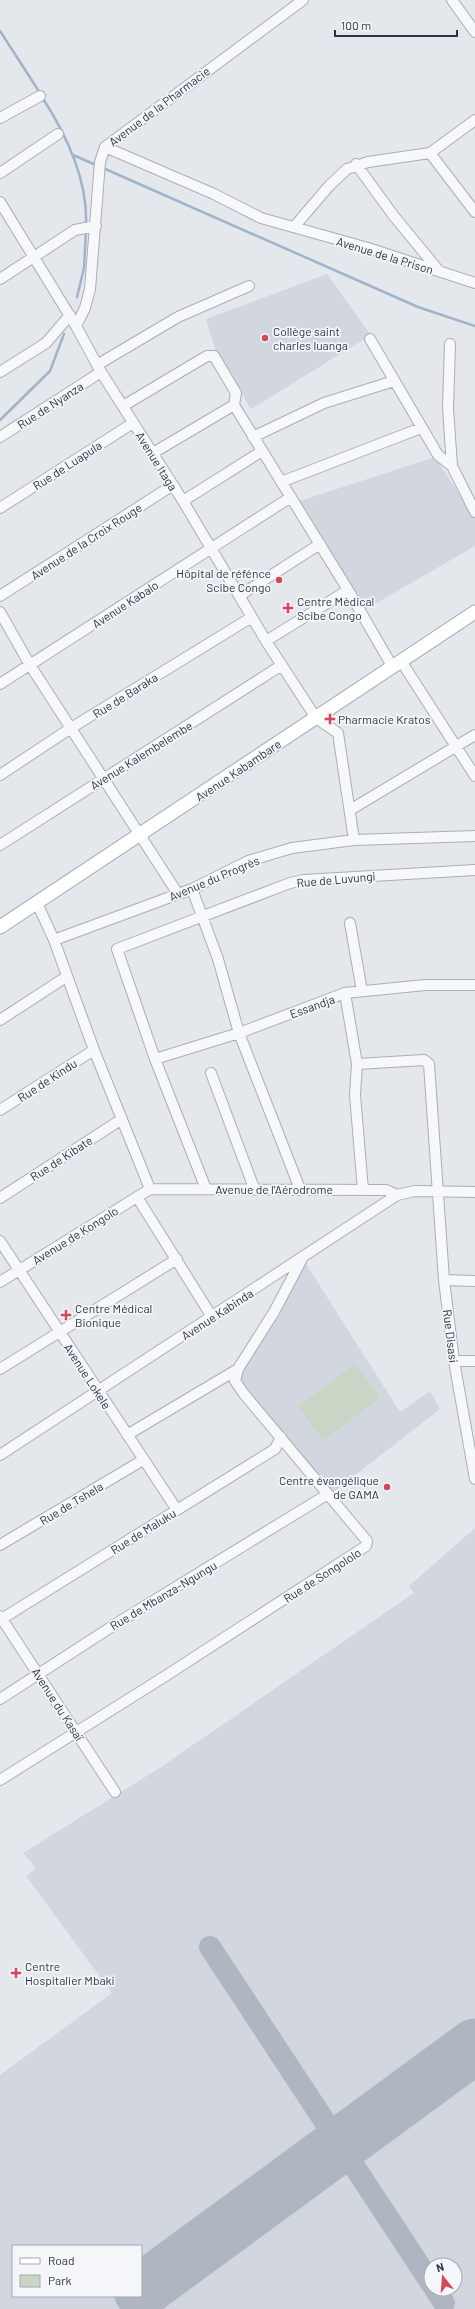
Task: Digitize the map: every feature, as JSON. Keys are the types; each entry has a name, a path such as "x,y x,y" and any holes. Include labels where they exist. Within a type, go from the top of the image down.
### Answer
{"main road":[{"name":"Avenue Kabambare","path":"0,927 475,612"}],"street":[{"name":"Avenue de la Pharmacie","path":"76,326 89,299 89,226 105,147 303,0"},
{"path":"452,0 475,32"},
{"path":"0,118 40,96"},
{"path":"294,227 329,186 347,169 356,164 430,153 475,120"},
{"path":"0,173 58,134"},
{"name":"Avenue de la Prison","path":"105,147 214,194 261,218 368,248 475,283"},
{"path":"430,153 475,212"},
{"path":"356,164 393,215 439,271"},
{"name":"Avenue Itaga","path":"0,202 70,315 99,368 183,501 266,641 316,718"},
{"path":"0,279 89,226"},
{"name":"Rue de Nyanza","path":"0,437 99,368 178,317 249,286"},
{"path":"0,372 46,343 70,315"},
{"path":"370,339 438,455 452,466"},
{"path":"450,344 448,408 452,466 475,512"},
{"path":"123,406 211,355 214,356 236,393 234,405 348,590 396,663 475,776"},
{"path":"253,437 324,403 394,381"},
{"path":"153,453 234,405"},
{"name":"Rue de Luapula","path":"0,508 133,423"},
{"path":"281,482 421,428"},
{"path":"183,501 262,451"},
{"name":"Avenue de la Croix Rouge","path":"0,596 173,485"},
{"name":"Avenue Kabalo","path":"0,684 291,497"},
{"path":"239,596 320,544"},
{"path":"266,641 348,590"},
{"path":"0,612 30,665 178,894"},
{"name":"Rue de Baraka","path":"0,775 71,728 252,617"},
{"name":"Avenue Kalembelembe","path":"0,845 282,665"},
{"path":"316,718 338,733 354,840"},
{"path":"350,810 475,735"},
{"name":"Avenue du Progrès","path":"54,940 192,889 248,860 292,848 354,840 475,836"},
{"name":"Rue de Luvungi","path":"155,1059 117,952 120,947 290,883 304,880 475,870"},
{"path":"192,889 220,967 239,1033 300,1189"},
{"path":"37,903 54,940 66,977 94,1050 150,1189"},
{"path":"350,923 362,991"},
{"path":"0,1020 66,977"},
{"name":"Essandja","path":"155,1059 239,1033 345,993 425,985 475,985"},
{"path":"345,993 356,1064 354,1096 363,1190"},
{"name":"Rue de Kindu","path":"0,1110 94,1050"},
{"path":"155,1059 206,1189"},
{"name":"Rue Disasi","path":"356,1064 424,1060 429,1064 444,1280 454,1361 475,1479"},
{"path":"212,1073 254,1188"},
{"name":"Rue de Kibate","path":"0,1198 122,1119"},
{"name":"Avenue de l’Aérodrome","path":"150,1189 254,1188 386,1190 397,1195"},
{"name":"Avenue de Kongolo","path":"0,1282 150,1189"},
{"name":"Avenue Kabinda","path":"0,1455 302,1259 397,1195 415,1191 439,1191"},
{"path":"439,1191 475,1192"},
{"path":"137,1197 212,1317"},
{"name":"Avenue Lokele","path":"0,1241 18,1271 177,1510"},
{"path":"0,1369 177,1259"},
{"path":"127,1435 238,1369 274,1312 302,1259"},
{"path":"444,1280 475,1281"},
{"path":"454,1361 475,1360"},
{"name":"Rue de Songololo","path":"0,1780 366,1546 367,1541 239,1388 235,1381 238,1369"},
{"name":"Rue de Maluku","path":"0,1618 275,1449 281,1437"},
{"name":"Rue de Tshela","path":"0,1545 143,1460"},
{"name":"Rue de Mbanza-Ngungu","path":"0,1699 122,1620 328,1494"},
{"name":"Avenue du Kasaï","path":"0,1618 115,1792"}],"shaded area":[{"path":"327,274 371,335 251,409 216,352 206,319"},
{"path":"435,457 475,518 475,546 366,609 300,501"},
{"path":"306,1264 400,1412 430,1391 440,1409 331,1494 239,1384 239,1372"},
{"path":"475,1528 475,2309 0,2309 0,2075 112,1993 26,1876 36,1868 23,1853 158,1769 414,1593 409,1586"}],"green space":[{"path":"355,1364 380,1398 323,1440 298,1406"}],"waterway":[{"path":"0,31 40,93"},
{"path":"42,97 59,126 74,158 83,191 86,208 86,225"},
{"path":"73,155 96,165"},
{"path":"103,168 418,307 475,326"},
{"path":"77,297 84,268 86,230"},
{"path":"0,420 50,371 64,334"}],"taxiway":[{"path":"210,1947 423,2271"},
{"path":"440,2297 444,2303"}],"runway":[{"path":"142,2290 475,2046"}],"place":[{"name":"Collège saint charles luanga","path":"265,338"},
{"name":"Hôpital de réfénce Scibe Congo","path":"279,580"},
{"name":"Centre Médical Scibe Congo","path":"288,608"},
{"name":"Pharmacie Kratos","path":"330,719"},
{"name":"Centre Médical Bionique","path":"66,1315"},
{"name":"Centre évangélique de GAMA","path":"387,1487"},
{"name":"Centre Hospitalier Mbaki","path":"16,1973"}]}
